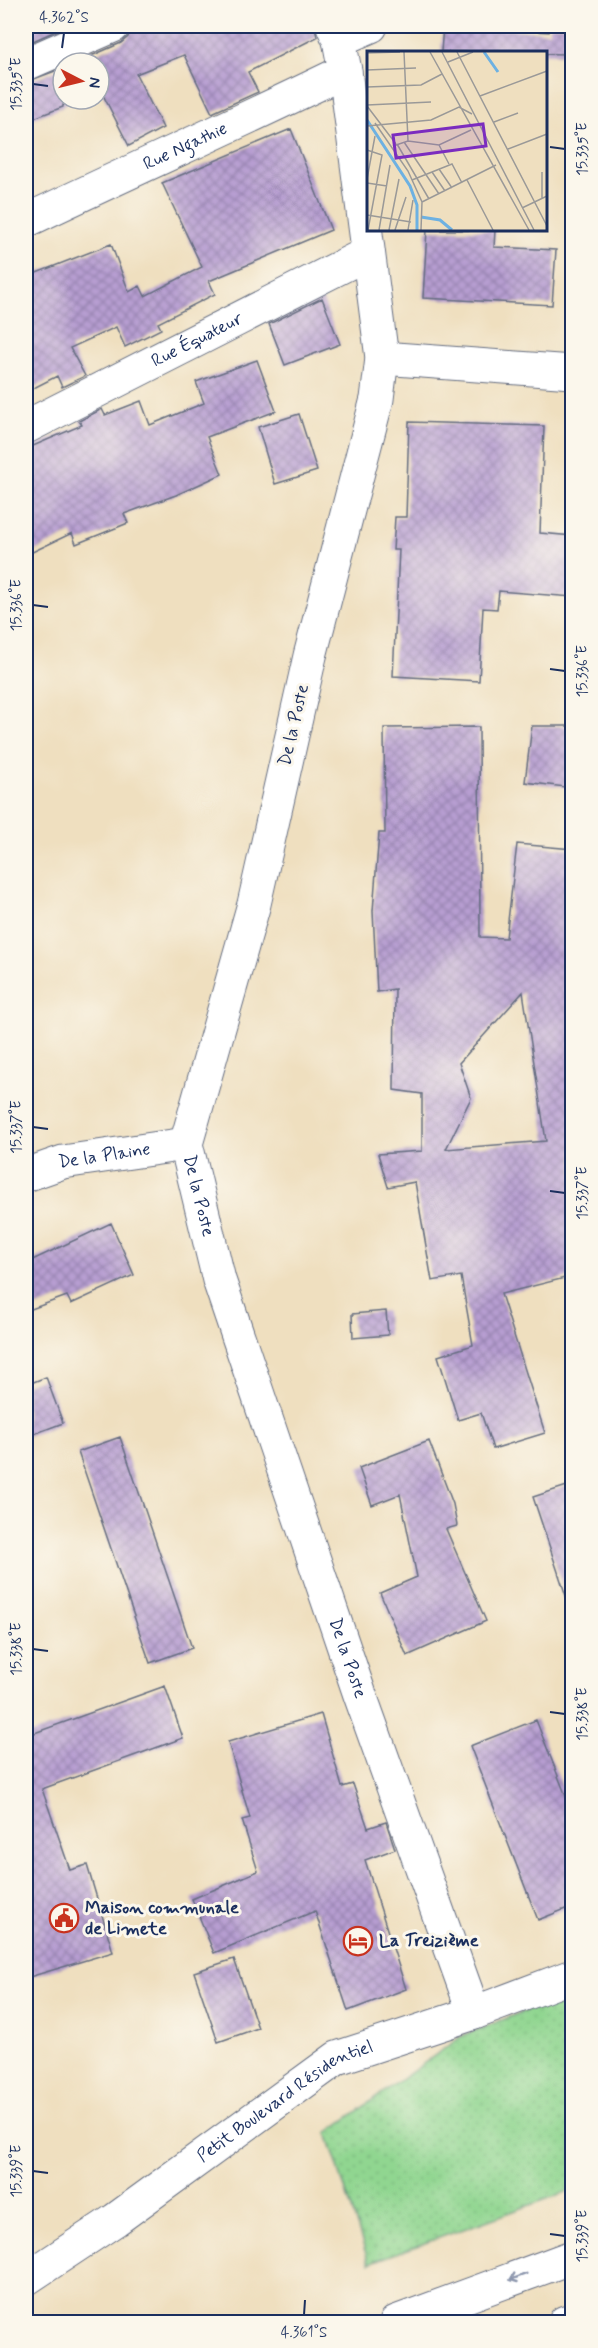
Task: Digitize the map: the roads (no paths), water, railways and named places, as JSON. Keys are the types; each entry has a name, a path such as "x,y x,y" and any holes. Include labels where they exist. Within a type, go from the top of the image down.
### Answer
{"main road":[{"path":"26,64 113,26"},
{"name":"Rue Ngathie","path":"26,221 128,171 247,119 339,45 371,26"},
{"name":"De la Poste","path":"339,45 382,358 377,399 310,656 254,904 186,1144 219,1281 360,1695 474,2013"},
{"name":"Rue Équateur","path":"26,427 368,253"},
{"path":"382,358 573,372"},
{"name":"De la Plaine","path":"26,1175 63,1162 186,1144"},
{"name":"Petit Boulevard Résidentiel","path":"26,2279 115,2220 337,2058 474,2013 573,1976"},
{"path":"396,2322 573,2257"},
{"path":"565,2322 573,2320"}],"place":[{"name":"Maison communale de Limete","path":"64,1918"},
{"name":"La Treizième","path":"358,1941"}]}
